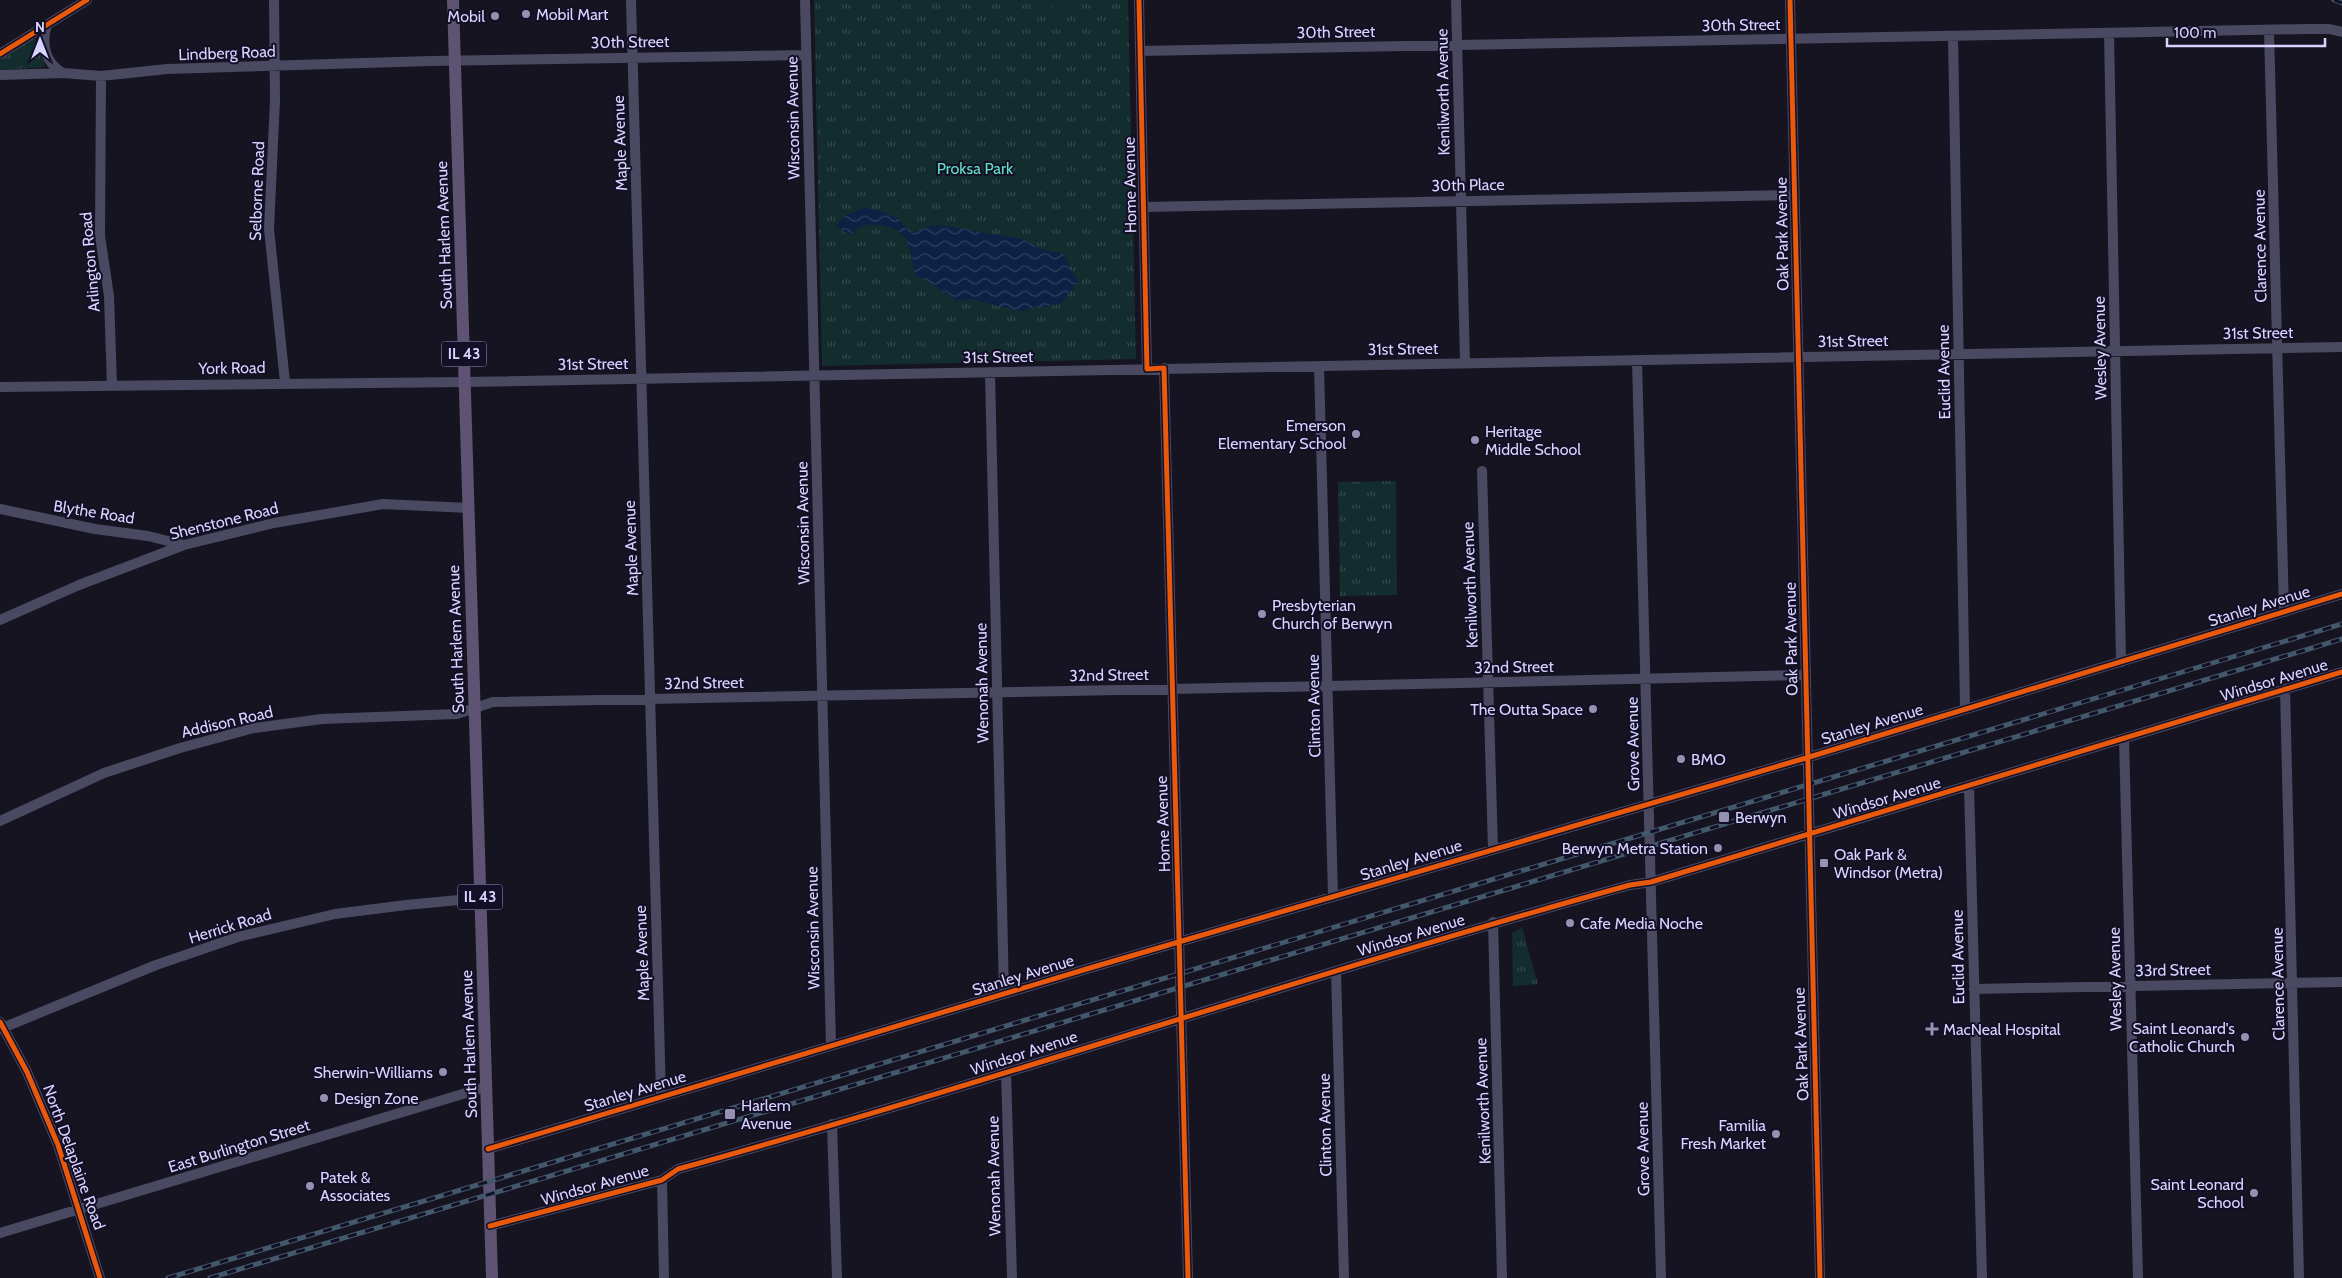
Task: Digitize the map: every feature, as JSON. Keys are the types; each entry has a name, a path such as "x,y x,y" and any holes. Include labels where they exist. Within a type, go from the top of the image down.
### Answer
{"main road":[{"name":"South Harlem Avenue","path":"453,0 492,1278"}],"street":[{"path":"0,54 88,0"},
{"name":"Selborne Road","path":"274,0 275,100 269,229 285,382"},
{"name":"Maple Avenue","path":"631,0 661,1096"},
{"name":"Wisconsin Avenue","path":"805,0 830,1045"},
{"name":"Home Avenue","path":"1139,0 1147,369"},
{"name":"Kenilworth Avenue","path":"1456,0 1465,363"},
{"name":"Oak Park Avenue","path":"1790,0 1804,674 1820,1278"},
{"path":"47,25 44,40 46,53 53,65 63,73"},
{"name":"30th Street","path":"1140,51 2329,29 2342,32"},
{"name":"Clarence Avenue","path":"2269,30 2284,612"},
{"name":"Wesley Avenue","path":"2109,33 2121,662"},
{"name":"Euclid Avenue","path":"1953,36 1966,708"},
{"name":"30th Street","path":"455,60 806,55"},
{"name":"Lindberg Road","path":"0,75 63,73 101,76 167,69 455,60"},
{"name":"Arlington Road","path":"101,76 100,236 109,296 112,386"},
{"name":"30th Place","path":"1143,207 1794,195"},
{"name":"31st Street","path":"465,382 2342,346"},
{"name":"Grove Avenue","path":"1637,360 1661,1278"},
{"name":"Clinton Avenue","path":"1319,366 1329,686 1333,896"},
{"name":"Home Avenue","path":"1164,368 1188,1278"},
{"name":"Wenonah Avenue","path":"990,372 1004,994"},
{"name":"York Road","path":"0,387 285,382 465,382"},
{"name":"Kenilworth Avenue","path":"1482,471 1493,849"},
{"name":"Shenstone Road","path":"0,620 78,585 184,544 274,523 383,504 469,508"},
{"name":"Blythe Road","path":"0,509 95,529 148,536 184,544"},
{"name":"Stanley Avenue","path":"488,1149 830,1045 1806,758 2342,594"},
{"name":"Windsor Avenue","path":"490,1226 662,1180 678,1169 1006,1072 1493,922 1630,885 1651,882 2342,672"},
{"name":"32nd Street","path":"474,707 493,702 1329,686 1804,674"},
{"name":"Clarence Avenue","path":"2286,689 2299,1278"},
{"name":"Addison Road","path":"0,821 104,773 180,748 254,728 322,719 457,714 474,707"},
{"name":"Wesley Avenue","path":"2124,739 2138,1278"},
{"name":"Euclid Avenue","path":"1969,786 1982,1278"},
{"name":"Herrick Road","path":"1,1026 156,965 238,937 335,914 480,898"},
{"name":"Kenilworth Avenue","path":"1493,922 1502,1278"},
{"name":"Clinton Avenue","path":"1336,971 1344,1278"},
{"name":"33rd Street","path":"1974,989 2342,982"},
{"name":"North Delaplaine Road","path":"1,1026 27,1072 54,1136 100,1278"},
{"name":"Wenonah Avenue","path":"1006,1072 1012,1278"},
{"name":"East Burlington Street","path":"0,1233 486,1087"},
{"path":"832,1124 837,1278"},
{"path":"662,1180 664,1278"}],"green space":[{"name":"Proksa Park","path":"814,0 1128,0 1136,359 822,366"},
{"path":"1053,0 1070,0 1070,9 1053,10"},
{"path":"36,39 45,65 43,67 0,70 0,60 31,40"},
{"path":"1396,481 1397,595 1340,596 1338,482"},
{"path":"1522,928 1538,984 1513,986 1512,933"}],"water":[{"path":"865,208 876,209 899,219 912,233 934,225 1023,239 1041,249 1064,254 1078,282 1060,304 1017,311 972,299 956,301 928,281 915,276 910,249 902,235 896,230 888,226 867,225 860,227 849,235 836,227 844,217"}],"railway":[{"path":"2334,0 2342,3"},
{"path":"168,1278 2342,624"},
{"path":"210,1278 2342,639"}],"cycle path":[{"path":"0,54 87,0"},
{"path":"1139,0 1147,369 1164,368 1188,1278"},
{"path":"1790,0 1820,1278"},
{"path":"488,1149 1090,968 1806,758 2342,594"},
{"path":"490,1226 662,1180 678,1169 916,1100 1392,954 1630,885 1651,882 2342,672"},
{"path":"0,1022 27,1072 58,1145 100,1278"}],"place":[{"name":"Mobil Mart","path":"526,14"},
{"name":"Mobil","path":"495,16"},
{"name":"Emerson Elementary School","path":"1356,434"},
{"name":"Heritage Middle School","path":"1475,440"},
{"name":"Presbyterian Church of Berwyn","path":"1262,614"},
{"name":"The Outta Space","path":"1593,709"},
{"name":"BMO","path":"1681,759"},
{"name":"Berwyn","path":"1724,817"},
{"name":"Berwyn Metra Station","path":"1718,848"},
{"name":"Oak Park & Windsor (Metra)","path":"1824,863"},
{"name":"Cafe Media Noche","path":"1570,923"},
{"name":"MacNeal Hospital","path":"1932,1029"},
{"name":"Saint Leonard's Catholic Church","path":"2245,1037"},
{"name":"Sherwin-Williams","path":"443,1072"},
{"name":"Design Zone","path":"324,1098"},
{"name":"Harlem Avenue","path":"730,1114"},
{"name":"Familia Fresh Market","path":"1776,1134"},
{"name":"Patek & Associates","path":"310,1186"},
{"name":"Saint Leonard School","path":"2254,1193"}]}
